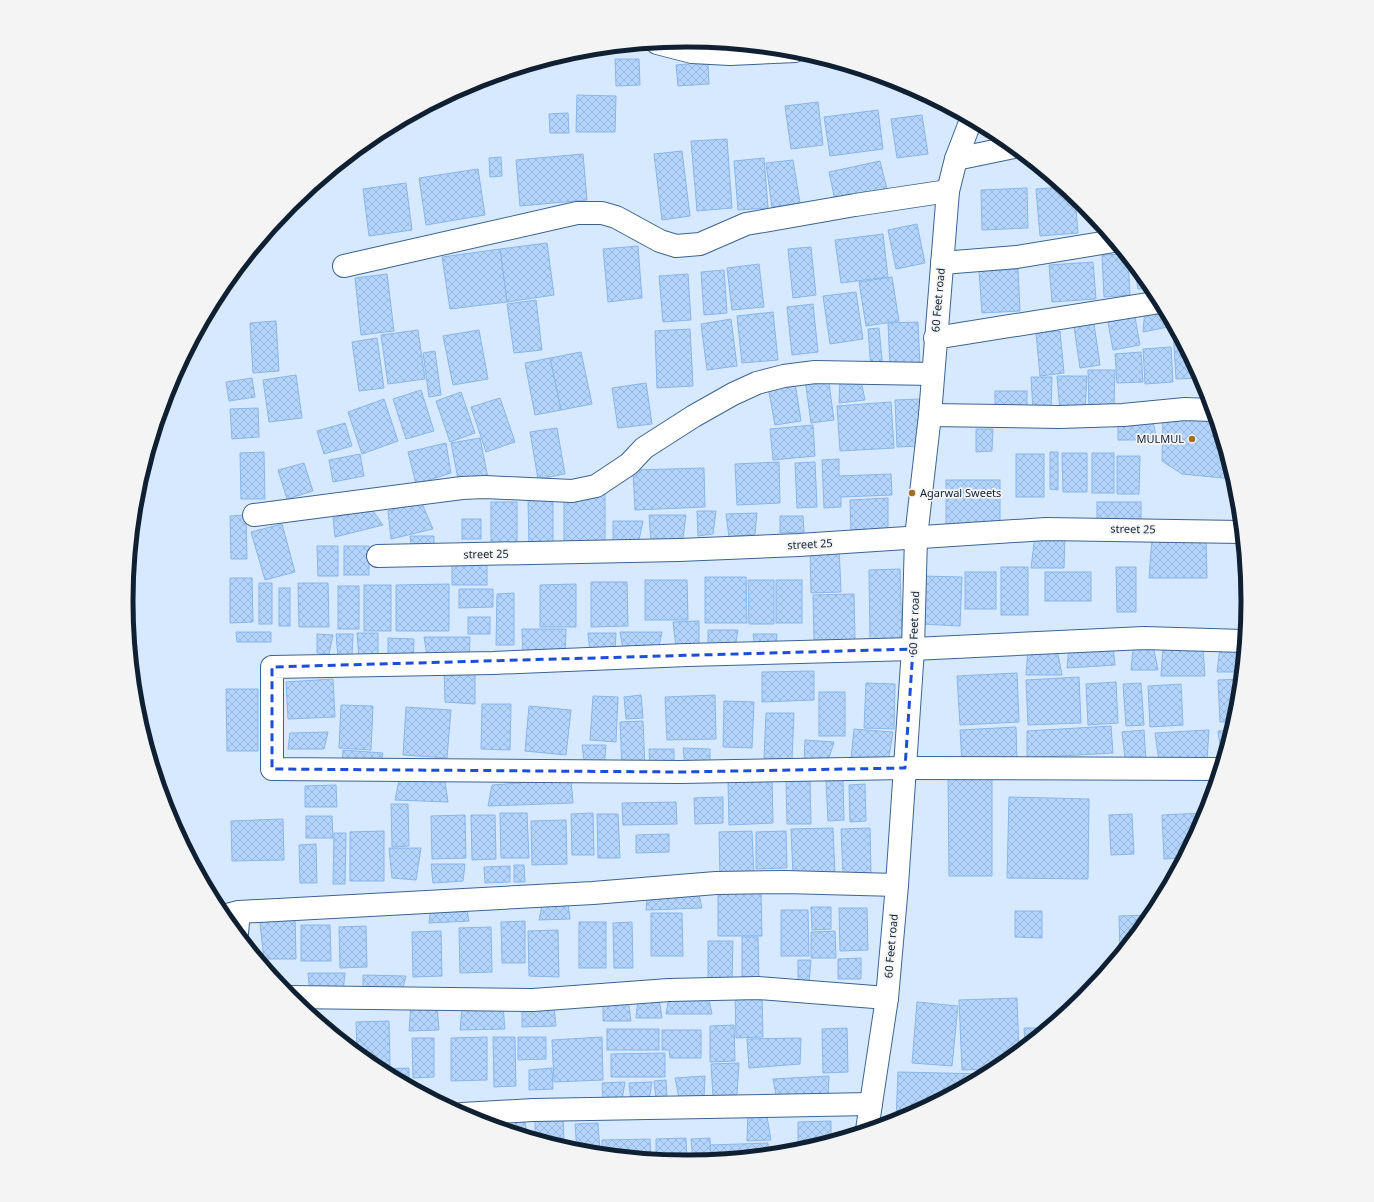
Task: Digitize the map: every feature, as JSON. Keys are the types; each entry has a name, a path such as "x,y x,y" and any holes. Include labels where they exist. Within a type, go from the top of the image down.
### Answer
{"street":[{"path":"674,47 692,52 730,54 762,53"},
{"name":"60 Feet road","path":"868,1125 887,998 897,885 913,649 916,537 930,415 948,191 956,158 969,124"},
{"path":"956,158 1007,148"},
{"path":"344,266 577,213 602,213 616,217 660,241 676,246 700,244 746,224 948,191"},
{"path":"942,263 1017,257 1109,242"},
{"path":"935,338 1154,303"},
{"path":"254,515 462,488 485,487 572,491 596,486 614,476 629,464 644,448 733,394 757,384 784,376 815,372 933,374"},
{"path":"930,415 1060,417 1123,415 1185,409 1207,410"},
{"name":"street 25","path":"378,556 679,550 1046,529 1236,532"},
{"path":"1215,769 905,768 680,772 272,769 272,667 365,664 439,665 687,654 913,649 1144,638 1240,641"},
{"path":"234,920 716,883 784,882 897,885"},
{"path":"299,997 533,1000 669,990 758,988 887,998"},
{"path":"476,1113 533,1110 871,1104"}],"highlighted area":[{"path":"913,649 905,768 680,772 272,769 272,667"}],"building":[{"path":"615,59 639,59 640,85 616,86"},
{"path":"708,62 709,84 678,86 676,65"},
{"path":"903,91 909,94 903,94"},
{"path":"577,95 616,96 615,132 576,132"},
{"path":"818,102 823,145 791,149 785,106"},
{"path":"878,110 883,149 830,156 824,117"},
{"path":"568,113 569,133 550,133 549,114"},
{"path":"922,115 928,154 897,158 891,119"},
{"path":"727,139 732,208 697,211 691,141"},
{"path":"682,151 690,216 662,220 654,154"},
{"path":"583,154 587,200 520,206 516,160"},
{"path":"501,157 502,176 490,177 489,158"},
{"path":"764,158 768,208 738,210 734,161"},
{"path":"793,160 800,203 772,207 766,163"},
{"path":"880,161 888,193 836,205 829,172"},
{"path":"478,169 485,215 426,225 419,178"},
{"path":"406,183 412,230 369,236 363,189"},
{"path":"1056,187 1076,206 1078,233 1040,236 1036,189"},
{"path":"1027,188 1028,228 982,230 981,190"},
{"path":"917,224 925,263 896,269 888,230"},
{"path":"883,234 888,277 841,283 835,240"},
{"path":"547,243 554,295 507,302 500,249"},
{"path":"638,246 642,298 608,302 603,249"},
{"path":"811,247 816,295 793,298 788,249"},
{"path":"500,249 507,302 450,309 442,257"},
{"path":"1119,254 1128,266 1130,295 1104,297 1102,255"},
{"path":"1093,262 1096,299 1052,302 1049,265"},
{"path":"759,264 764,307 732,310 727,268"},
{"path":"1018,269 1020,311 982,313 979,271"},
{"path":"724,270 727,313 704,315 701,272"},
{"path":"387,274 394,331 361,335 355,278"},
{"path":"688,274 691,320 663,322 659,276"},
{"path":"1136,276 1145,289 1138,289"},
{"path":"892,277 899,321 866,326 859,282"},
{"path":"856,292 863,339 830,344 823,296"},
{"path":"536,300 542,350 514,353 507,304"},
{"path":"813,304 818,352 792,355 787,307"},
{"path":"1157,308 1169,327 1143,332 1145,310"},
{"path":"773,312 778,360 742,363 737,316"},
{"path":"1134,312 1140,345 1113,350 1107,317"},
{"path":"731,319 737,366 707,370 701,324"},
{"path":"276,321 279,371 253,373 250,323"},
{"path":"918,322 920,366 890,367 888,323"},
{"path":"1094,324 1100,365 1080,368 1074,327"},
{"path":"879,328 883,369 871,369 868,329"},
{"path":"690,329 693,386 657,388 655,331"},
{"path":"418,330 425,379 388,384 381,335"},
{"path":"479,330 488,379 453,385 443,336"},
{"path":"1060,331 1064,373 1040,376 1036,333"},
{"path":"1173,336 1194,378 1176,379"},
{"path":"377,338 384,388 359,391 352,342"},
{"path":"1171,347 1173,382 1145,384 1143,349"},
{"path":"435,351 441,395 429,397 423,353"},
{"path":"581,352 592,404 561,410 550,358"},
{"path":"1141,352 1143,382 1117,383 1115,354"},
{"path":"550,358 561,410 535,415 525,363"},
{"path":"1088,370 1115,370 1114,409 1089,410"},
{"path":"296,375 302,418 269,422 263,380"},
{"path":"828,376 834,420 811,423 805,379"},
{"path":"860,376 865,400 839,403 840,379"},
{"path":"1057,376 1087,376 1085,411 1060,411"},
{"path":"1031,377 1052,377 1051,411 1033,411"},
{"path":"252,378 255,397 229,401 226,382"},
{"path":"646,383 652,424 618,428 612,388"},
{"path":"795,383 801,421 775,425 768,387"},
{"path":"421,390 434,431 406,439 393,399"},
{"path":"995,391 1027,391 1027,414 995,414"},
{"path":"461,392 475,433 450,442 436,401"},
{"path":"500,398 515,442 486,452 471,407"},
{"path":"384,399 398,441 362,454 348,412"},
{"path":"920,399 920,446 897,447 895,400"},
{"path":"891,402 894,448 840,451 837,406"},
{"path":"258,408 259,437 232,439 230,409"},
{"name":"MULMUL","path":"1209,414 1227,478 1182,474 1162,461 1163,417"},
{"path":"1152,417 1157,440 1118,440 1118,419"},
{"path":"345,423 352,446 324,454 317,431"},
{"path":"813,425 815,456 773,460 770,429"},
{"path":"557,428 565,474 538,479 530,432"},
{"path":"976,429 993,429 992,451 976,452"},
{"path":"480,438 488,478 459,484 451,443"},
{"path":"446,443 451,473 416,484 408,452"},
{"path":"264,452 265,499 241,499 240,453"},
{"path":"1050,452 1058,452 1058,490 1050,489"},
{"path":"1062,453 1087,453 1087,492 1063,492"},
{"path":"1092,453 1114,453 1114,493 1092,493"},
{"path":"360,454 364,476 333,482 329,460"},
{"path":"1016,454 1044,454 1044,497 1016,497"},
{"path":"1117,456 1140,456 1139,494 1117,494"},
{"path":"839,459 839,476 891,474 892,495 841,497 841,507 824,508 822,460"},
{"path":"779,462 780,503 737,505 735,464"},
{"path":"815,462 817,507 797,508 795,463"},
{"path":"304,463 313,491 287,499 278,470"},
{"path":"704,468 705,507 635,510 633,470"},
{"path":"946,480 1000,480 1000,524 946,524"},
{"path":"564,494 605,494 605,546 564,546"},
{"path":"528,498 553,498 553,548 529,548"},
{"path":"888,498 888,532 851,535 850,500"},
{"path":"421,501 433,529 391,539 388,511"},
{"path":"491,502 517,502 517,546 491,546"},
{"path":"1097,502 1141,502 1141,519 1097,519"},
{"path":"371,508 383,525 335,537 333,518"},
{"path":"697,511 716,511 713,534 698,536"},
{"path":"757,513 755,534 729,537 726,514"},
{"path":"246,515 247,559 231,559 230,516"},
{"path":"649,515 686,515 683,539 651,541"},
{"path":"780,516 803,516 804,532 780,533"},
{"path":"462,519 481,519 481,539 462,539"},
{"path":"613,521 643,521 638,545 613,546"},
{"path":"282,524 295,572 265,580 251,532"},
{"path":"1035,535 1065,536 1064,568 1031,568"},
{"path":"410,536 434,536 434,551 412,551"},
{"path":"1206,536 1207,578 1149,578 1152,538"},
{"path":"317,546 338,546 338,576 318,576"},
{"path":"344,546 369,546 369,575 344,575"},
{"path":"839,546 841,592 811,593 810,547"},
{"path":"452,564 487,564 487,585 452,585"},
{"path":"1001,567 1028,567 1028,615 1001,615"},
{"path":"1116,567 1136,567 1136,612 1117,612"},
{"path":"900,569 902,640 870,640 869,570"},
{"path":"965,572 996,572 996,609 965,609"},
{"path":"1045,572 1091,572 1091,601 1045,601"},
{"path":"922,576 962,577 960,626 921,624"},
{"path":"705,577 746,577 747,623 705,623"},
{"path":"230,578 252,578 253,622 230,623"},
{"path":"645,580 687,580 688,620 645,620"},
{"path":"748,580 774,580 774,624 749,624"},
{"path":"776,580 802,580 802,623 776,623"},
{"path":"591,582 627,582 628,626 591,627"},
{"path":"259,583 272,583 272,624 259,624"},
{"path":"298,583 328,583 329,627 299,627"},
{"path":"449,584 449,631 396,631 396,585"},
{"path":"576,584 576,627 540,627 540,585"},
{"path":"364,585 391,585 391,631 364,631"},
{"path":"338,586 359,586 359,629 338,629"},
{"path":"279,588 290,588 290,626 279,626"},
{"path":"459,589 493,589 493,607 459,608"},
{"path":"514,593 514,645 496,645 497,594"},
{"path":"854,594 855,640 814,640 813,595"},
{"path":"468,617 490,617 490,634 468,634"},
{"path":"699,621 699,647 676,648 673,622"},
{"path":"522,629 566,629 565,656 523,656"},
{"path":"708,630 738,630 735,648 708,649"},
{"path":"236,632 271,632 271,642 237,642"},
{"path":"620,632 662,632 658,651 623,649"},
{"path":"357,633 378,633 378,660 359,658"},
{"path":"588,633 616,633 615,652 590,652"},
{"path":"317,634 333,635 329,654 317,653"},
{"path":"336,634 353,634 352,656 338,657"},
{"path":"753,634 777,634 776,650 755,648"},
{"path":"424,637 470,637 469,660 428,661"},
{"path":"388,638 414,639 413,662 388,661"},
{"path":"1069,646 1113,646 1115,665 1067,668"},
{"path":"1163,647 1203,649 1205,676 1161,676"},
{"path":"1220,648 1239,650 1236,672 1217,672"},
{"path":"1028,649 1057,649 1062,675 1026,675"},
{"path":"1133,649 1154,650 1158,670 1131,670"},
{"path":"444,668 475,668 475,704 445,702"},
{"path":"814,671 814,700 762,702 762,672"},
{"path":"1017,673 1019,722 960,725 957,676"},
{"path":"1079,677 1081,723 1028,725 1026,680"},
{"path":"333,679 335,717 288,719 286,682"},
{"path":"1235,679 1227,722 1220,722 1218,680"},
{"path":"1116,682 1118,723 1088,725 1086,684"},
{"path":"866,683 895,684 894,729 864,728"},
{"path":"1141,683 1144,725 1126,726 1123,684"},
{"path":"1181,684 1183,725 1150,727 1148,686"},
{"path":"226,689 258,689 258,751 227,751"},
{"path":"819,692 845,692 845,736 819,736"},
{"path":"641,695 643,718 626,719 624,697"},
{"path":"715,695 716,739 667,740 665,697"},
{"path":"593,696 618,697 616,742 590,740"},
{"path":"724,701 754,702 752,748 723,747"},
{"path":"482,704 511,704 510,750 481,749"},
{"path":"341,705 373,706 371,750 339,748"},
{"path":"529,706 571,710 566,755 525,751"},
{"path":"406,707 451,710 447,758 403,755"},
{"path":"766,713 794,713 792,759 764,758"},
{"path":"643,721 645,768 622,768 620,722"},
{"path":"1111,726 1113,753 1027,758 1027,731"},
{"path":"1016,727 1017,761 962,763 960,730"},
{"path":"854,729 893,732 888,763 851,759"},
{"path":"1144,730 1146,761 1125,758 1122,732"},
{"path":"1209,730 1207,761 1159,761 1155,733"},
{"path":"1225,730 1221,749 1218,731"},
{"path":"328,732 324,749 288,749 290,733"},
{"path":"805,740 834,742 828,761 804,761"},
{"path":"582,745 606,745 604,769 585,768"},
{"path":"683,748 710,749 710,764 685,766"},
{"path":"649,749 674,749 674,766 650,767"},
{"path":"343,750 383,753 380,767 342,766"},
{"path":"948,776 992,776 992,876 949,876"},
{"path":"810,778 811,824 787,824 786,779"},
{"path":"571,779 573,803 488,806 492,785"},
{"path":"772,779 773,823 729,825 728,781"},
{"path":"399,780 445,782 448,802 395,800"},
{"path":"843,780 844,820 828,821 826,781"},
{"path":"865,784 866,821 850,822 849,785"},
{"path":"336,785 337,807 305,807 305,786"},
{"path":"723,797 723,823 695,824 694,798"},
{"path":"1009,797 1089,799 1088,879 1007,878"},
{"path":"676,802 677,824 623,825 622,803"},
{"path":"391,804 408,804 409,846 392,847"},
{"path":"500,813 527,813 529,858 501,858"},
{"path":"593,813 594,855 572,855 571,814"},
{"path":"1199,813 1177,858 1164,859 1162,815"},
{"path":"597,814 618,814 620,858 598,858"},
{"path":"1132,814 1134,854 1111,855 1109,815"},
{"path":"465,815 466,858 432,859 431,816"},
{"path":"471,815 495,815 496,859 472,860"},
{"path":"306,816 332,816 333,838 306,838"},
{"path":"283,819 284,860 232,861 231,821"},
{"path":"566,820 567,864 532,865 531,821"},
{"path":"833,828 835,874 793,875 791,829"},
{"path":"870,828 871,873 843,873 841,829"},
{"path":"384,831 384,881 350,881 350,832"},
{"path":"752,831 754,877 720,877 719,832"},
{"path":"786,831 787,868 756,869 756,832"},
{"path":"334,833 346,833 345,884 333,884"},
{"path":"669,834 669,852 636,853 636,835"},
{"path":"316,844 317,883 300,883 299,845"},
{"path":"389,848 421,848 416,880 392,878"},
{"path":"431,864 465,864 463,881 433,883"},
{"path":"514,865 524,865 525,882 514,882"},
{"path":"510,866 510,882 485,883 484,867"},
{"path":"697,886 702,908 646,910 648,889"},
{"path":"761,892 762,936 718,936 718,893"},
{"path":"567,895 570,919 539,920 544,896"},
{"path":"466,904 469,921 429,923 431,906"},
{"path":"811,907 831,907 831,929 812,930"},
{"path":"839,908 867,908 868,950 840,951"},
{"path":"781,910 808,910 809,956 781,956"},
{"path":"1015,911 1042,911 1042,938 1015,937"},
{"path":"651,913 682,913 683,956 651,956"},
{"path":"259,915 295,915 296,959 264,959"},
{"path":"1143,915 1120,947 1119,916"},
{"path":"525,921 525,963 502,963 501,922"},
{"path":"579,922 606,922 606,968 579,968"},
{"path":"632,922 633,968 614,968 613,923"},
{"path":"301,925 330,925 331,961 301,961"},
{"path":"366,926 367,967 340,968 339,927"},
{"path":"491,927 492,972 460,973 459,928"},
{"path":"558,930 559,977 529,976 528,931"},
{"path":"441,931 442,976 413,977 412,932"},
{"path":"835,931 836,958 811,958 811,932"},
{"path":"742,937 758,937 759,980 742,980"},
{"path":"708,941 733,941 732,979 708,979"},
{"path":"861,958 861,979 838,979 838,959"},
{"path":"798,960 811,960 809,984 798,986"},
{"path":"308,973 345,973 343,993 310,994"},
{"path":"363,975 406,976 401,996 363,993"},
{"path":"735,993 762,993 763,1037 736,1038"},
{"path":"708,995 712,1014 666,1014 669,997"},
{"path":"638,998 659,998 662,1018 636,1018"},
{"path":"1017,998 1019,1045 983,1069 962,1070 959,1000"},
{"path":"628,999 631,1021 603,1021 603,1000"},
{"path":"917,1002 958,1006 952,1066 912,1063"},
{"path":"411,1005 437,1006 439,1030 409,1031"},
{"path":"503,1006 505,1029 460,1030 462,1008"},
{"path":"554,1007 556,1026 522,1027 522,1008"},
{"path":"389,1021 390,1065 384,1065 357,1046 356,1022"},
{"path":"734,1025 735,1061 710,1062 710,1026"},
{"path":"847,1028 848,1072 823,1073 822,1029"},
{"path":"1024,1028 1040,1028 1025,1040"},
{"path":"607,1029 659,1029 659,1050 607,1050"},
{"path":"662,1030 701,1030 701,1058 670,1058 669,1050 662,1050"},
{"path":"487,1037 487,1080 451,1081 451,1038"},
{"path":"493,1037 515,1037 516,1086 494,1087"},
{"path":"518,1037 546,1037 546,1059 518,1060"},
{"path":"602,1037 603,1080 554,1082 552,1040"},
{"path":"412,1038 434,1038 434,1077 413,1078"},
{"path":"801,1038 800,1064 749,1068 747,1039"},
{"path":"665,1053 665,1077 611,1077 611,1054"},
{"path":"739,1063 737,1094 713,1097 711,1064"},
{"path":"409,1068 409,1080 390,1069"},
{"path":"552,1068 553,1089 529,1090 529,1070"},
{"path":"898,1072 976,1074 932,1098 896,1114"},
{"path":"705,1076 704,1097 679,1098 675,1078"},
{"path":"829,1076 828,1098 777,1100 773,1079"},
{"path":"666,1080 667,1098 656,1099 654,1081"},
{"path":"625,1082 622,1100 603,1099 602,1083"},
{"path":"652,1082 649,1101 631,1101 629,1083"},
{"path":"766,1111 771,1140 747,1141 748,1112"},
{"path":"563,1113 564,1141 535,1133 535,1114"},
{"path":"524,1116 526,1131 493,1120 493,1118"},
{"path":"831,1121 831,1136 798,1143 798,1122"},
{"path":"598,1123 600,1147 576,1143 575,1124"},
{"path":"686,1138 687,1155 656,1154 656,1139"},
{"path":"710,1138 711,1154 692,1155 691,1139"},
{"path":"650,1139 651,1154 602,1148 602,1140"},
{"path":"768,1143 768,1148 711,1154 710,1145"}],"place":[{"name":"MULMUL","path":"1192,439"},
{"name":"Agarwal Sweets","path":"912,493"}]}
